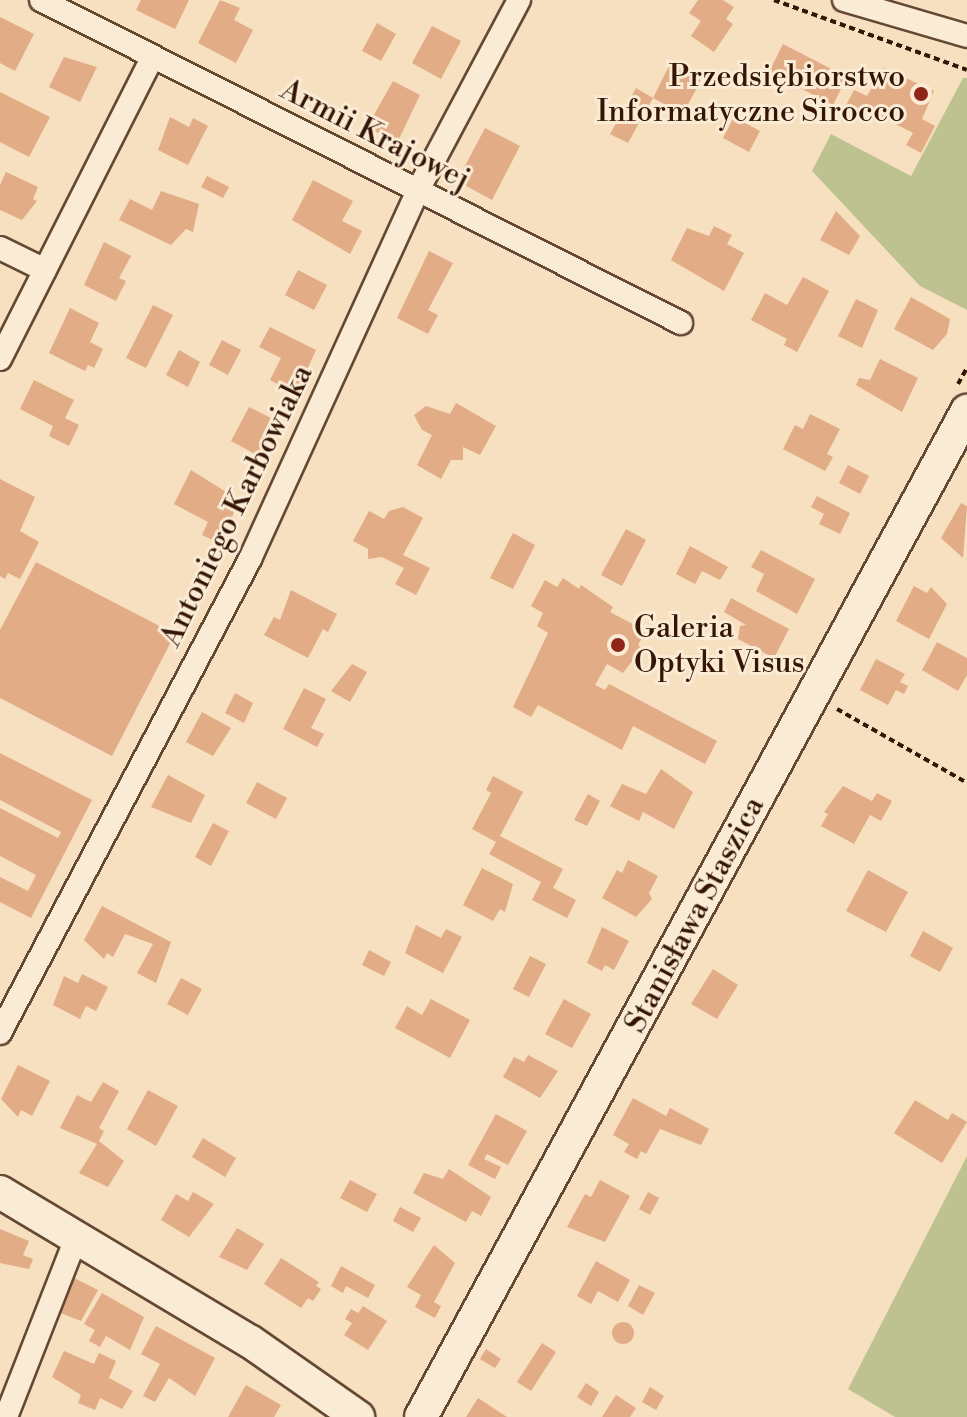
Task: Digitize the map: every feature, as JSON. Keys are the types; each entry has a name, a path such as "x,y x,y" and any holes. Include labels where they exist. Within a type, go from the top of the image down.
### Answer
{"street":[{"name":"Armii Krajowej","path":"41,0 681,323"},
{"name":"Antoniego Karbowiaka","path":"0,1033 250,559 418,190 519,0"},
{"path":"844,0 967,36"},
{"path":"0,359 153,56"},
{"path":"0,248 45,270"},
{"name":"Stanisława Staszica","path":"421,1417 967,411"},
{"path":"0,1192 251,1342 358,1417"},
{"path":"6,1417 77,1236"}],"path":[{"path":"774,0 967,70"},
{"path":"813,696 967,783"}],"green space":[{"path":"963,78 967,78 967,310 920,286 812,171 831,134 911,176"},
{"path":"967,1156 967,1417 895,1417 848,1389"}],"building":[{"path":"141,0 189,0 175,29 136,10"},
{"path":"220,0 240,8 234,20 253,30 236,63 198,43"},
{"path":"698,0 723,0 734,7 726,19 733,24 714,52 691,36 701,21 689,13"},
{"path":"0,17 34,34 15,71 0,63"},
{"path":"377,23 396,34 381,61 362,51"},
{"path":"432,26 461,41 441,79 412,63"},
{"path":"783,44 847,77 833,105 769,72"},
{"path":"64,57 97,67 80,102 49,87"},
{"path":"670,64 701,80 683,114 653,98"},
{"path":"884,68 934,91 922,119 935,126 921,153 906,145 913,133 888,120 861,109 854,122 841,115 854,90 867,96"},
{"path":"393,81 420,95 397,143 367,127"},
{"path":"636,88 653,98 628,143 610,134"},
{"path":"0,92 50,117 29,157 0,142"},
{"path":"170,117 189,127 193,118 208,126 188,165 158,150"},
{"path":"734,117 760,131 749,152 723,138"},
{"path":"485,128 520,146 492,200 457,181"},
{"path":"6,172 38,187 33,199 37,201 22,220 0,210 0,185"},
{"path":"207,176 229,187 223,198 201,187"},
{"path":"313,180 353,201 342,221 362,231 350,254 292,220"},
{"path":"161,191 199,204 193,232 186,229 171,245 119,220 130,199 152,210"},
{"path":"836,211 860,236 849,255 820,240"},
{"path":"714,226 732,235 727,244 744,253 724,291 671,260 687,228 709,236"},
{"path":"104,242 131,256 119,278 126,281 116,301 84,285"},
{"path":"429,251 453,263 428,310 438,315 428,334 397,318"},
{"path":"298,270 327,285 314,310 285,295"},
{"path":"803,277 829,291 797,352 784,345 787,339 751,320 765,293 787,305"},
{"path":"911,297 950,319 947,334 933,350 894,329"},
{"path":"856,299 878,310 862,348 838,336"},
{"path":"153,305 173,315 146,368 126,358"},
{"path":"70,308 99,323 90,342 103,349 94,368 88,365 85,371 49,353"},
{"path":"270,327 316,350 296,394 270,380 281,358 259,347"},
{"path":"222,340 241,350 228,375 209,365"},
{"path":"179,350 200,362 188,387 166,375"},
{"path":"880,359 918,378 902,412 856,385 859,378 870,380"},
{"path":"34,380 74,400 65,418 79,425 69,446 49,436 53,426 20,409"},
{"path":"456,403 496,426 480,455 463,447 463,460 451,460 441,479 417,465 432,435 422,430 414,415 426,406 450,414"},
{"path":"249,407 277,421 259,456 231,441"},
{"path":"810,414 840,429 827,454 833,457 825,471 783,449 795,425 803,429"},
{"path":"848,465 869,476 860,494 839,483"},
{"path":"191,470 239,500 221,544 202,535 208,522 174,504"},
{"path":"0,479 35,497 20,531 39,542 20,579 8,573 5,579 0,576"},
{"path":"817,496 850,513 840,534 819,524 824,514 811,507"},
{"path":"961,503 967,506 963,558 941,538"},
{"path":"403,507 423,518 403,555 430,568 416,595 395,584 404,568 382,557 368,559 368,549 353,541 369,511 384,519 389,511"},
{"path":"626,529 646,540 622,586 601,575"},
{"path":"513,533 535,545 513,589 490,578"},
{"path":"690,546 728,567 720,580 702,571 695,584 676,574"},
{"path":"761,550 815,579 797,614 756,591 764,574 751,567"},
{"path":"36,562 175,634 112,756 0,698 0,630"},
{"path":"563,578 579,589 581,585 613,607 610,612 646,631 638,645 642,648 623,673 607,664 595,685 605,690 609,684 717,741 705,764 633,726 622,750 538,705 531,717 513,707 548,633 537,626 543,613 531,606 545,580 557,587"},
{"path":"914,586 927,593 931,587 947,604 929,639 896,621"},
{"path":"291,590 337,614 328,632 323,629 308,658 264,635 274,617 280,620"},
{"path":"731,598 789,629 774,658 738,639 740,626 746,625 724,612"},
{"path":"937,642 967,658 967,675 958,691 922,670"},
{"path":"876,659 905,674 900,682 908,686 904,694 896,690 888,705 860,690"},
{"path":"352,664 367,672 350,702 331,691"},
{"path":"304,688 326,699 311,728 324,734 317,747 283,729"},
{"path":"235,693 253,703 244,723 225,713"},
{"path":"202,712 231,728 213,756 186,742"},
{"path":"0,753 92,800 31,918 0,902 0,877 28,891 36,875 0,856 0,808 58,838 61,832 0,800"},
{"path":"661,769 693,792 674,829 643,812 639,821 610,806 622,784 646,794"},
{"path":"168,775 205,795 191,823 151,807"},
{"path":"493,776 523,792 500,836 563,869 553,888 576,900 567,918 532,900 541,882 489,854 496,842 472,829 491,793 486,790"},
{"path":"257,782 287,798 276,819 246,803"},
{"path":"843,786 872,801 877,793 892,801 881,821 870,815 854,844 821,826 828,814 824,812"},
{"path":"588,794 600,801 587,826 574,820"},
{"path":"213,823 229,831 211,866 195,857"},
{"path":"628,860 658,876 649,893 652,899 636,917 602,898 617,870 622,873"},
{"path":"482,868 513,884 505,912 500,909 493,921 463,905"},
{"path":"868,870 908,892 886,932 846,911"},
{"path":"102,906 171,942 156,983 137,973 153,944 125,934 113,957 107,953 104,959 84,940"},
{"path":"416,925 441,938 446,929 462,937 443,973 405,953"},
{"path":"602,927 629,941 614,970 605,965 602,971 587,963"},
{"path":"923,931 953,948 940,972 910,956"},
{"path":"369,950 391,962 384,976 362,965"},
{"path":"530,956 546,964 529,997 513,989"},
{"path":"713,969 738,985 717,1019 691,1004"},
{"path":"82,974 108,987 96,1011 86,1006 80,1019 53,1005 64,976 78,983"},
{"path":"181,978 202,989 188,1015 167,1004"},
{"path":"431,999 470,1020 450,1058 395,1028 407,1006 422,1015"},
{"path":"564,999 591,1014 572,1048 545,1034"},
{"path":"528,1055 558,1071 540,1098 503,1077 514,1057 524,1062"},
{"path":"18,1065 50,1081 32,1116 21,1110 18,1117 1,1099"},
{"path":"103,1082 119,1091 99,1128 104,1131 99,1141 124,1161 108,1187 79,1173 97,1144 60,1128 77,1095 91,1102"},
{"path":"148,1090 178,1106 156,1146 127,1129"},
{"path":"633,1098 666,1116 670,1108 709,1129 701,1145 660,1129 646,1154 641,1151 637,1159 624,1152 629,1144 613,1135"},
{"path":"915,1100 948,1120 952,1113 967,1122 942,1163 894,1133"},
{"path":"496,1114 527,1131 508,1165 487,1154 484,1159 501,1167 495,1179 468,1165"},
{"path":"203,1138 236,1158 225,1177 192,1157"},
{"path":"449,1169 491,1197 481,1216 472,1211 466,1222 413,1193 424,1173 443,1179"},
{"path":"350,1180 377,1194 367,1212 340,1198"},
{"path":"600,1180 630,1196 605,1242 567,1227 585,1194 591,1197"},
{"path":"193,1192 214,1204 189,1237 161,1220 176,1194 188,1201"},
{"path":"648,1192 659,1198 650,1215 639,1209"},
{"path":"400,1207 421,1218 413,1232 393,1221"},
{"path":"237,1228 264,1244 247,1270 219,1257"},
{"path":"0,1229 29,1241 23,1255 33,1259 29,1269 0,1263"},
{"path":"434,1245 455,1263 434,1302 441,1306 435,1318 415,1307 421,1295 407,1287"},
{"path":"281,1258 319,1282 316,1286 321,1289 313,1301 308,1298 301,1308 264,1284"},
{"path":"596,1261 630,1280 618,1302 598,1291 591,1304 577,1296"},
{"path":"341,1266 375,1285 368,1298 346,1286 343,1293 331,1286"},
{"path":"72,1277 98,1290 81,1321 58,1312"},
{"path":"639,1285 655,1293 643,1315 628,1306"},
{"path":"102,1293 144,1317 130,1350 106,1336 100,1347 89,1341 95,1330 84,1324"},
{"path":"363,1306 387,1321 368,1350 344,1335 352,1323 345,1319 351,1309 358,1313"},
{"path":"623,1322 631,1325 634,1333 631,1341 623,1344 615,1341 612,1333 615,1325"},
{"path":"156,1326 215,1358 195,1396 169,1378 155,1402 143,1396 160,1364 141,1354"},
{"path":"542,1343 556,1352 531,1391 517,1382"},
{"path":"486,1349 501,1359 495,1368 480,1359"},
{"path":"64,1351 94,1364 99,1353 116,1361 109,1378 133,1391 122,1409 100,1398 95,1410 78,1403 81,1395 52,1377"},
{"path":"586,1383 599,1392 591,1406 577,1397"},
{"path":"246,1385 281,1405 274,1417 228,1417"},
{"path":"650,1387 664,1396 656,1410 642,1402"},
{"path":"616,1395 636,1408 630,1417 602,1417"},
{"path":"478,1398 507,1417 466,1417"}],"place":[{"name":"Przedsiębiorstwo Informatyczne Sirocco","path":"921,94"},
{"name":"Galeria Optyki Visus","path":"618,645"}]}
